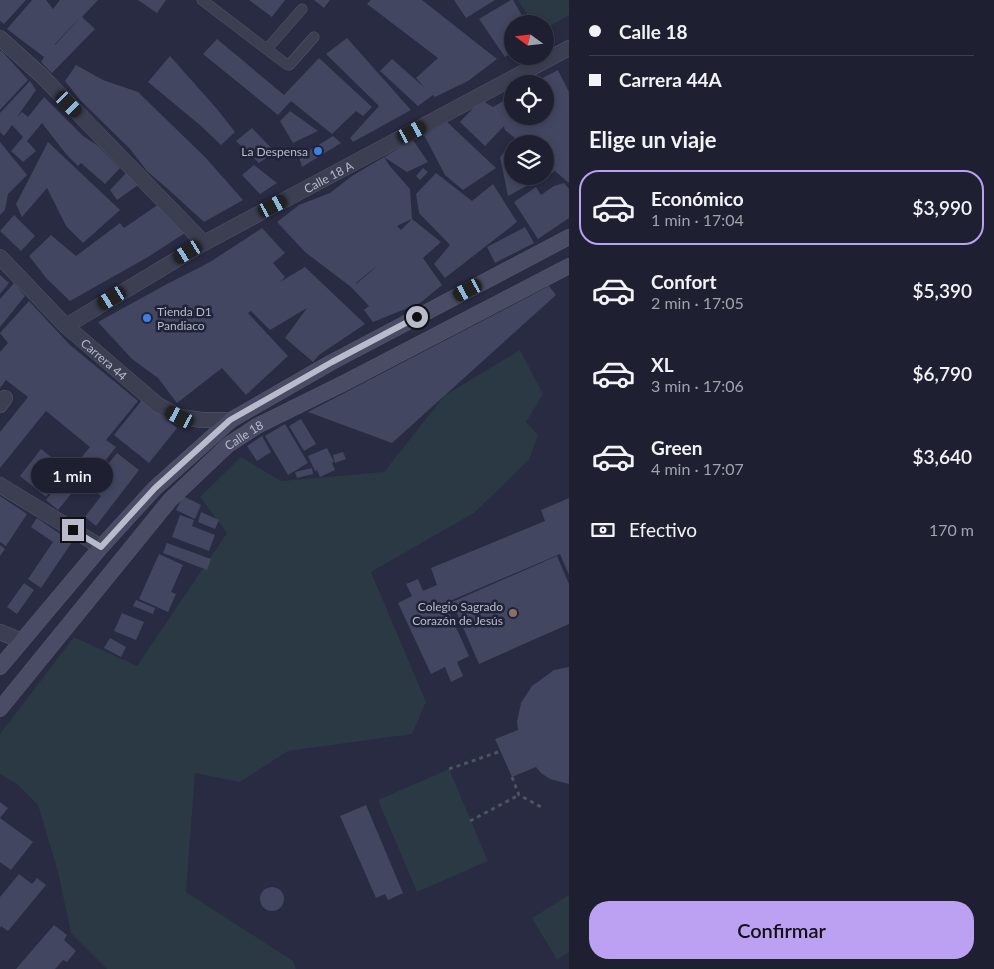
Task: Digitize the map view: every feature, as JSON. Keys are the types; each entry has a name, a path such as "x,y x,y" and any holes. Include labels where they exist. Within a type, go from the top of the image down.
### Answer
{"main road":[{"name":"Calle 18","path":"0,667 101,547 155,488 230,420 332,362 569,237"},
{"name":"Calle 18","path":"0,710 170,500 228,445 257,426 569,266"}],"street":[{"path":"0,38 42,76 204,243"},
{"name":"Calle 18 A","path":"66,326 204,243 569,48"},
{"name":"Carrera 44","path":"0,258 66,326 158,405 180,417 202,420 230,420"},
{"path":"0,485 101,547"},
{"path":"0,632 22,641"}],"lane":[{"path":"202,0 289,65 314,37"},
{"path":"267,50 302,9"}],"path":[{"path":"449,769 500,751"},
{"path":"512,777 519,795 543,808"},
{"path":"470,821 519,795"}],"shaded area":[{"path":"518,0 569,0 569,15 554,24 554,15 527,15"},
{"path":"520,350 543,394 526,422 538,435 529,460 474,513 371,572 426,702 412,734 288,751 240,782 195,773 186,892 293,961 296,969 107,969 71,933 58,872 38,805 17,784 0,774 0,734 74,637 137,666 227,533 200,497 241,457 281,481 384,472 444,396"},
{"path":"449,769 488,861 417,892 378,800"},
{"path":"569,895 569,952 557,960 532,918"}],"building":[{"path":"0,0 26,0 4,24 0,21"},
{"path":"32,0 46,0 53,9 60,0 98,0 82,17 95,29 52,73 41,62 44,57 7,29"},
{"path":"138,0 166,0 157,13"},
{"path":"249,0 285,0 272,17"},
{"path":"314,0 330,0 324,8"},
{"path":"371,0 422,0 497,59 468,81 435,97 433,95 418,106 380,71 392,59 425,88 416,78 438,58 367,4"},
{"path":"454,0 495,0 466,18"},
{"path":"513,0 522,15 504,15 504,56 479,19"},
{"path":"347,38 411,110 353,142 350,138 379,106 326,54"},
{"path":"217,39 284,95 319,58 372,107 363,116 356,111 332,134 291,101 278,115 203,54"},
{"path":"1,50 28,80 0,110 0,52"},
{"path":"170,56 235,132 221,145 148,82"},
{"path":"76,65 103,80 138,92 206,158 243,200 204,222 147,171 130,149 80,100 65,81"},
{"path":"558,70 569,92 569,183 554,170 554,135 511,135 505,130 504,126 485,146 460,122 481,100 493,107 504,101 504,125 554,125 554,75 548,75"},
{"path":"30,81 36,90 17,117 22,112 28,117 44,97 83,136 97,145 120,168 105,184 81,163 78,166 42,123 27,141 36,151 23,162 11,151 23,137 12,125 4,136 0,132 0,113"},
{"path":"290,111 318,131 293,143 280,121"},
{"path":"447,122 496,168 463,190 445,175 424,135"},
{"path":"252,128 275,152 259,163 236,141"},
{"path":"333,136 341,143 302,167 299,157"},
{"path":"413,140 428,162 407,172 384,157"},
{"path":"0,142 27,175 8,194 5,210 0,215"},
{"path":"48,142 120,210 83,243 66,226 47,188 22,217 16,204"},
{"path":"504,152 504,176 500,157"},
{"path":"384,157 410,189 412,219 441,242 423,258 442,285 420,303 373,322 364,310 369,306 351,287 305,252 277,222 299,205 330,193 352,176","holes":["412,219 401,230 397,226"]},
{"path":"254,165 277,183 260,194 242,175"},
{"path":"423,168 428,172 420,180 416,176"},
{"path":"127,172 138,185 117,200 110,190"},
{"path":"436,173 472,201 493,184 517,222 445,278 434,264 450,245 419,213 416,194"},
{"path":"564,183 569,189 569,218 538,239 514,202 536,187 541,195 554,186"},
{"path":"506,185 528,185 508,196"},
{"path":"159,204 185,233 148,257 70,301 47,279 29,256 51,235 76,256 120,223 124,228"},
{"path":"14,215 35,236 21,251 0,231"},
{"path":"525,227 534,243 495,263 487,247"},
{"path":"262,228 285,253 273,263 285,277 280,282 305,267 365,324 319,355 313,362 285,338 307,308 270,330 251,311 248,313 288,356 246,395 222,368 177,403 158,378 132,359 98,322 210,262"},
{"path":"0,275 9,283 0,294"},
{"path":"14,283 25,296 0,327 0,299"},
{"path":"549,286 556,295 392,443 308,412"},
{"path":"29,301 70,345 138,401 106,440 116,447 86,485 69,472 90,447 46,411 0,468 0,432 28,397 6,380 0,388 0,352 8,343 0,333"},
{"path":"142,400 177,428 149,463 114,435"},
{"path":"301,419 316,444 304,451 289,426"},
{"path":"285,424 308,463 288,475 265,436"},
{"path":"262,436 271,452 257,461 247,446"},
{"path":"327,448 334,462 332,463 335,470 320,477 308,456"},
{"path":"41,449 67,470 46,497 20,476"},
{"path":"343,452 346,459 335,463 333,455"},
{"path":"117,453 139,470 96,526 85,517 101,496 90,487"},
{"path":"312,468 313,474 297,478 295,472"},
{"path":"67,473 80,483 58,510 46,500"},
{"path":"0,496 27,514 6,546 0,542"},
{"path":"183,496 201,505 195,519 176,510"},
{"name":"Colegio Sagrado Corazón de Jesús","path":"569,498 569,575 560,554 445,603 469,656 457,662 463,676 451,682 445,667 431,674 398,603 412,596 406,584 418,579 423,591 437,585 431,568 545,521 541,510"},
{"path":"201,512 219,520 215,529 198,522"},
{"path":"180,515 194,520 192,526 215,535 209,551 172,537"},
{"path":"37,518 72,542 41,588 28,579 53,542 31,527"},
{"path":"167,543 211,559 207,570 163,553"},
{"path":"0,545 5,549 0,556"},
{"path":"159,554 183,565 171,592 176,594 168,612 139,599"},
{"name":"Colegio Sagrado Corazón de Jesús","path":"557,556 569,584 569,624 479,664 452,602"},
{"path":"24,583 34,590 17,614 7,607"},
{"path":"136,600 155,608 153,614 133,606"},
{"path":"122,613 144,622 136,640 114,631"},
{"path":"110,638 126,647 121,657 104,648"},
{"path":"569,667 569,784 550,779 536,767 512,777 495,739 518,730 517,722 521,703 532,686 554,670"},
{"path":"0,802 8,808 0,818"},
{"path":"366,805 403,893 388,900 385,894 376,898 340,816"},
{"path":"0,818 33,842 11,870 0,862"},
{"path":"19,874 32,884 37,878 46,885 8,931 1,926 0,928 0,897"},
{"path":"272,887 280,891 284,899 280,907 272,911 264,907 260,899 264,891"},
{"path":"54,925 67,935 64,940 76,951 67,962 63,960 55,969 16,969"}],"place":[{"name":"La Despensa","path":"318,151"},
{"name":"Tienda D1 Pandiaco","path":"147,318"},
{"name":"Colegio Sagrado Corazón de Jesús","path":"513,613"}],"route":[{"path":"73,530 101,547 155,488 230,420 332,362 417,317"}]}
